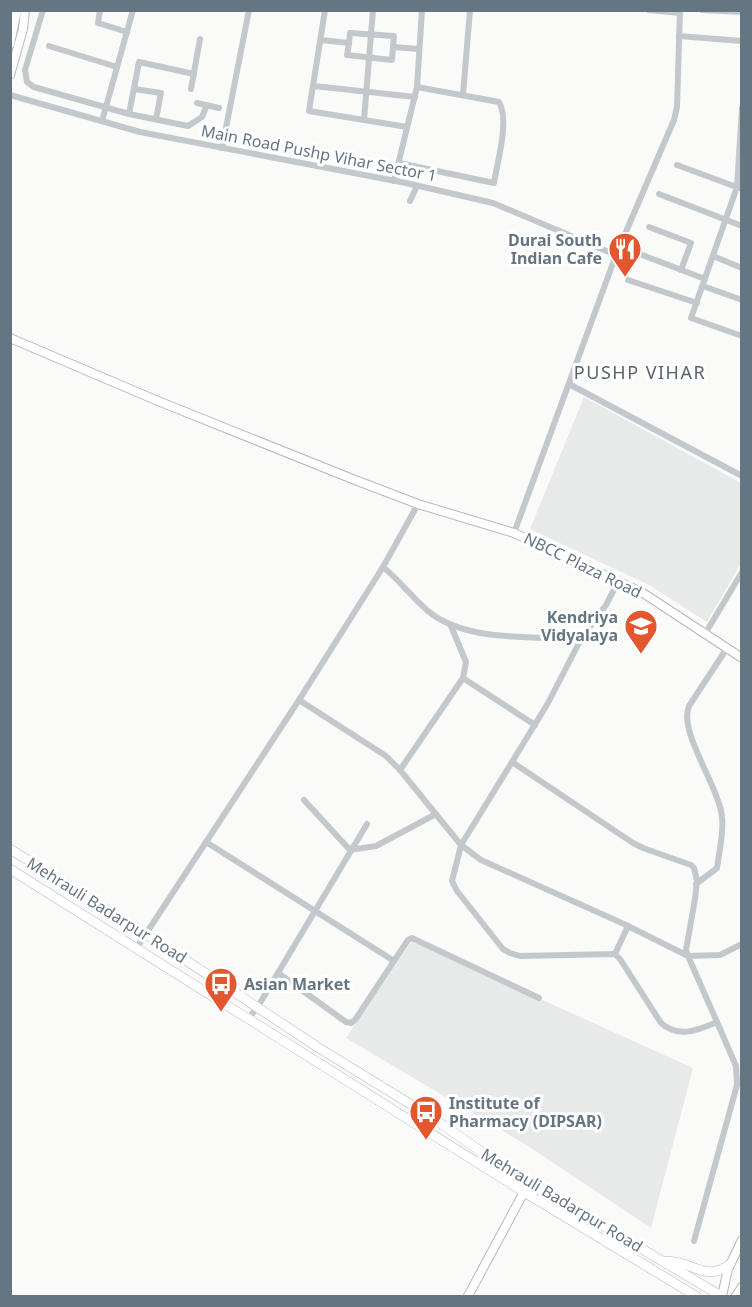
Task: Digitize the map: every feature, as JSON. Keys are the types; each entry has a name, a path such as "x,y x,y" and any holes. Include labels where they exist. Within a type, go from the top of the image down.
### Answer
{"main road":[{"name":"Mehrauli Badarpur Road","path":"10,849 433,1118 503,1166 722,1296"},
{"name":"Mehrauli Badarpur Road","path":"10,869 524,1192 696,1296"},
{"path":"664,1261 677,1262 713,1273 730,1264"}],"street":[{"path":"10,44 17,10"},
{"path":"10,75 23,29 25,10"},
{"path":"43,10 25,70 27,82 34,87 129,114 189,126 202,117 207,105"},
{"path":"100,10 98,23 127,32"},
{"path":"102,121 133,10"},
{"path":"222,148 249,10"},
{"path":"325,10 309,111 407,127"},
{"path":"364,120 373,10"},
{"path":"394,181 417,87 422,10"},
{"path":"463,94 470,10"},
{"path":"514,533 616,255 674,120 680,12 649,10"},
{"path":"702,10 741,12"},
{"path":"350,33 394,36 392,60 347,55 349,43 350,33"},
{"path":"679,36 741,41"},
{"path":"191,89 200,39"},
{"path":"321,40 349,43"},
{"path":"49,46 117,67"},
{"path":"393,47 419,49"},
{"path":"129,114 139,62 194,74"},
{"path":"314,86 415,97"},
{"path":"399,163 494,183 504,123 500,102 417,87"},
{"path":"134,89 161,93 156,119"},
{"name":"Main Road Pushp Vihar Sector 1","path":"10,95 140,132 394,181 494,204 616,255"},
{"path":"197,103 219,108"},
{"path":"741,108 739,188 691,318 741,336"},
{"path":"677,165 739,188"},
{"path":"410,201 417,186"},
{"path":"659,194 741,226"},
{"path":"649,226 691,243 681,270"},
{"path":"637,253 681,270 741,300"},
{"path":"713,256 741,268"},
{"path":"628,280 697,303"},
{"name":"NBCC Plaza Road","path":"10,338 158,401 417,504 514,533 643,593 741,658"},
{"path":"569,384 741,476"},
{"path":"136,949 383,567 417,504"},
{"path":"383,567 399,579 431,613 451,626 487,634 581,639"},
{"path":"705,634 741,572"},
{"path":"618,582 606,605 581,639 548,703 461,845 452,881 457,891 503,949 520,956 615,954 620,958 661,1023 668,1029 691,1032 717,1022"},
{"path":"400,770 464,678 466,662 451,626"},
{"path":"696,884 717,868 722,817 713,785 694,745 686,717 689,706 727,648"},
{"path":"464,678 535,725"},
{"path":"299,700 375,747 400,770 461,845 481,860 628,926 688,956 720,955 741,944"},
{"path":"512,762 633,843 691,865 696,872 686,950 736,1066 737,1084 694,1241"},
{"path":"304,800 350,850"},
{"path":"350,850 376,846 436,814"},
{"path":"248,1019 257,1008 367,824"},
{"path":"206,842 394,961"},
{"path":"615,954 628,926"},
{"path":"278,972 346,1022 351,1023 408,940 412,938 538,998"},
{"path":"468,1296 524,1192"},
{"path":"722,1296 730,1264 741,1240"},
{"path":"736,1296 741,1287"}],"shaded area":[{"path":"584,397 741,483 741,563 707,622 649,585 530,529"},
{"path":"412,941 693,1068 651,1228 528,1146 346,1038"}],"place":[{"name":"Durai South Indian Cafe","path":"625,278"},
{"name":"Kendriya Vidyalaya","path":"641,655"},
{"name":"Asian Market","path":"221,1013"},
{"name":"Institute of Pharmacy (DIPSAR)","path":"426,1141"}],"district":[{"name":"PUSHP VIHAR","path":"640,373"}]}
